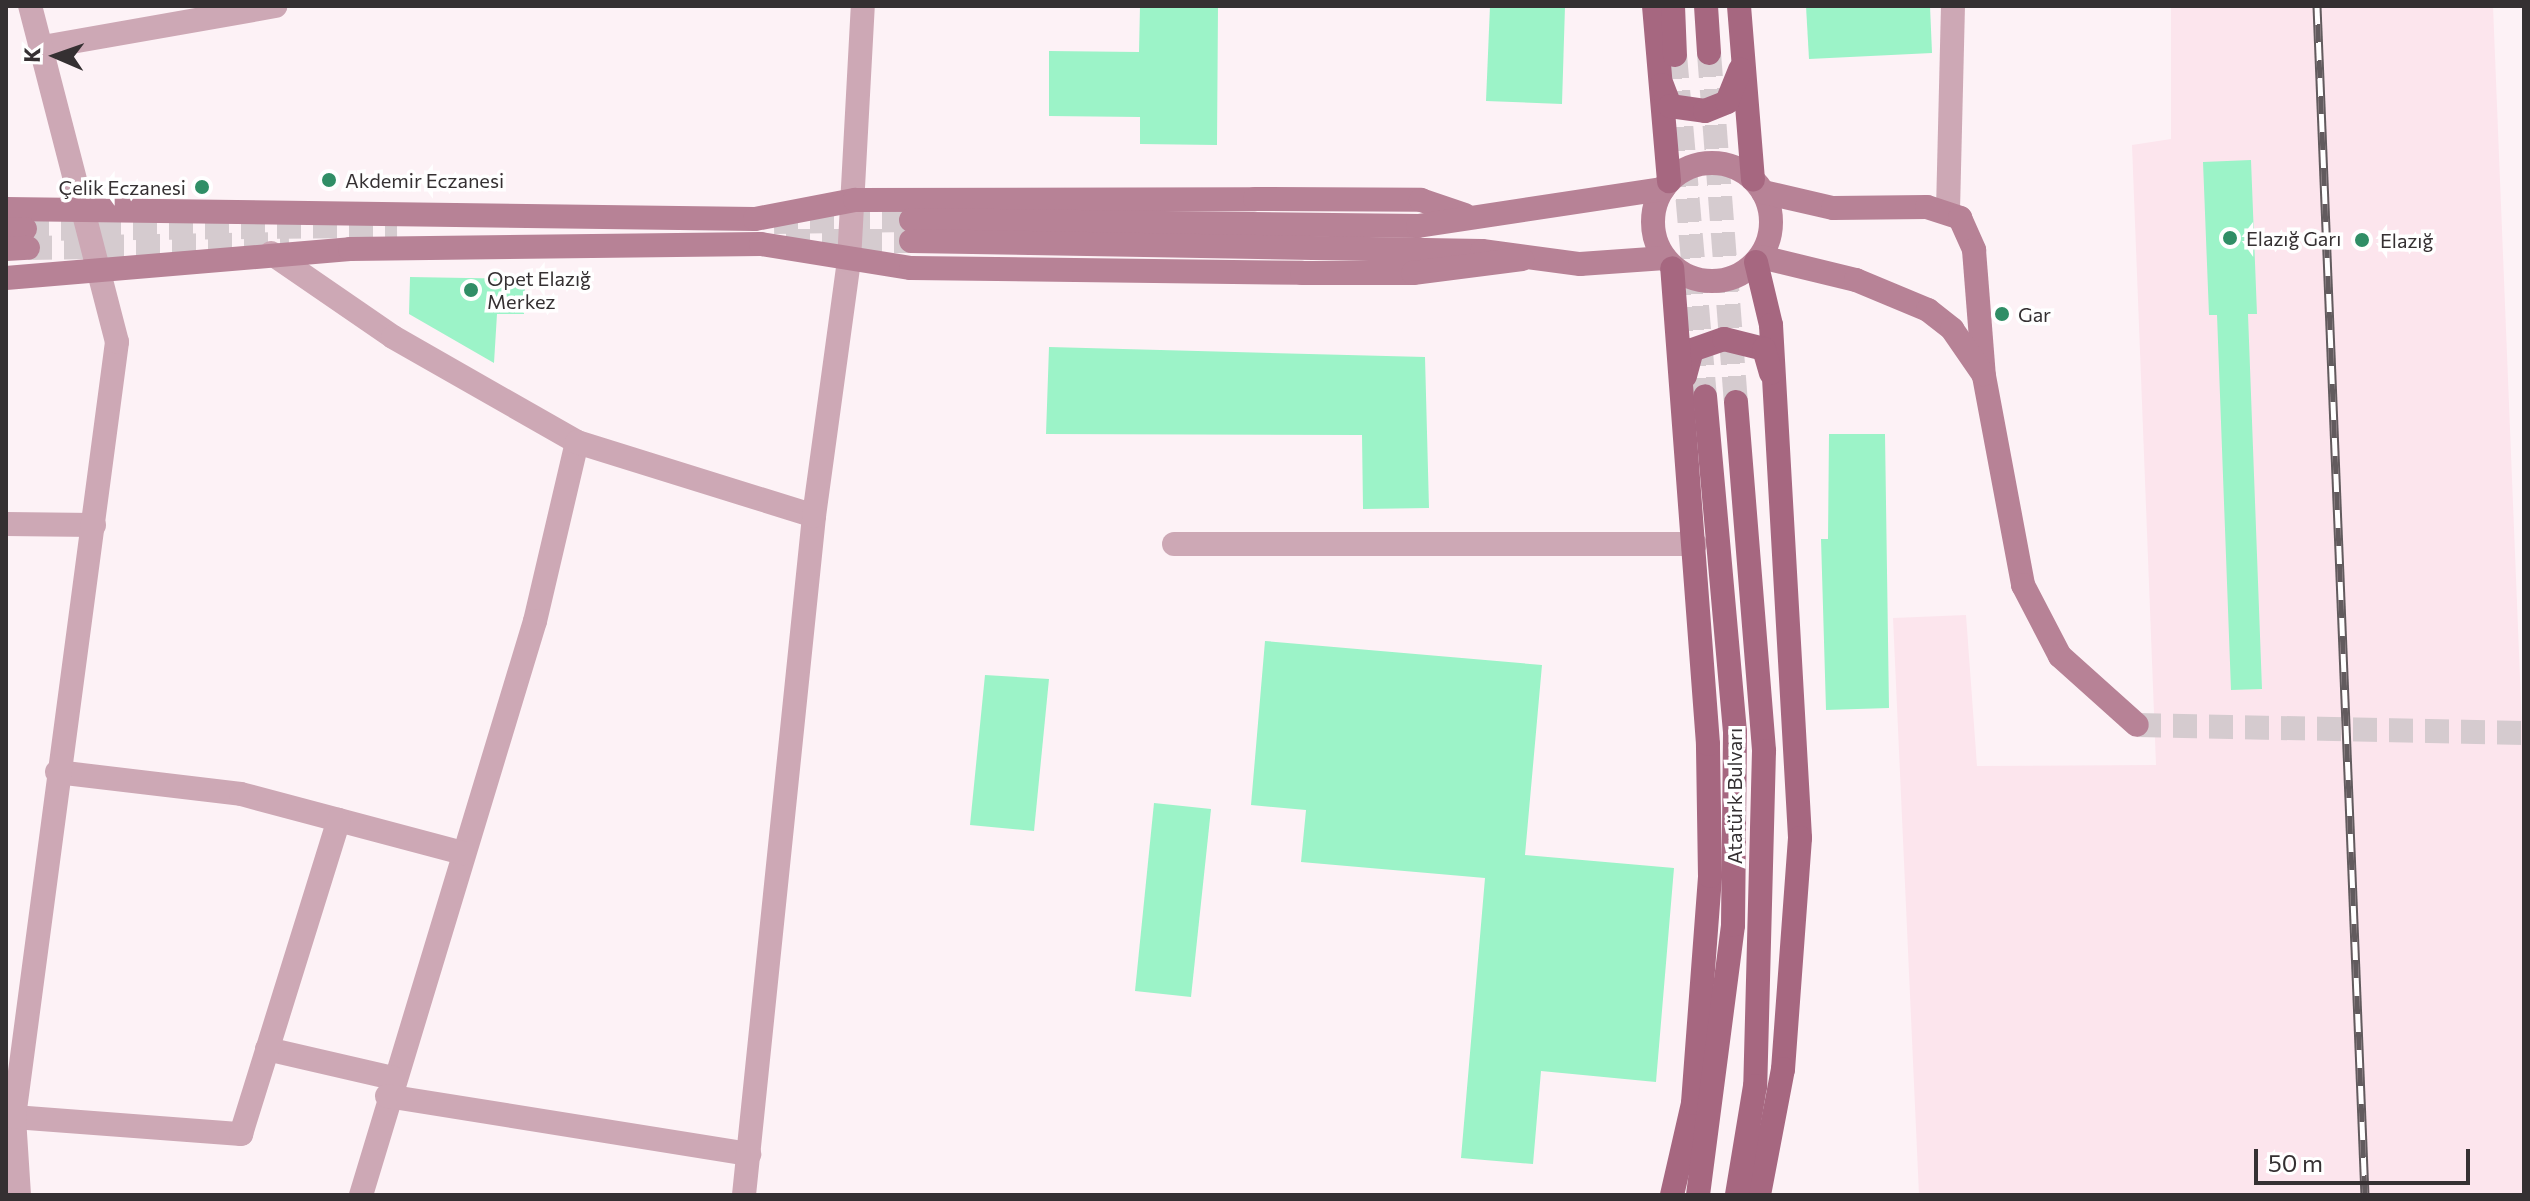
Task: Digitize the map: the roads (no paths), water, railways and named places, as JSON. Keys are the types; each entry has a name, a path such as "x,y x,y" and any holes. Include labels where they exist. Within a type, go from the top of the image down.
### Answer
{"main road":[{"path":"1654,6 1666,185 1652,215 1668,263 1693,400"},
{"path":"1673,6 1675,55"},
{"path":"1706,6 1709,53"},
{"path":"1739,6 1758,186 1772,219 1758,260 1776,387 1800,838 1783,1069 1759,1195"},
{"path":"1661,83 1670,106 1705,111 1727,102 1738,87 1742,52"},
{"path":"1522,259 1482,251 911,230 1418,226 1465,215 1666,185 1703,163 1723,163 1758,186 1833,208 1948,210 1974,250 1984,376 2014,550 2037,620 2086,686 2137,725"},
{"path":"6,209 81,209 188,217 755,219 855,200 1421,200 1465,215"},
{"path":"6,278 271,253 761,244 849,261 1413,273 1522,259 1668,263 1709,283 1758,260 1856,280 1928,310 1952,329 1984,376"},
{"path":"1672,1195 1693,1103 1706,969 1708,744 1695,544 1692,350 1711,342 1764,349 1776,387"},
{"name":"Atatürk Bulvarı","path":"1693,400 1735,732 1733,925 1698,1195"},
{"name":"Atatürk Bulvarı","path":"1736,402 1764,751 1755,1086 1737,1195"}],"street":[{"path":"19,1195 12,1149 14,1117 57,772 94,525 117,342 30,6"},
{"path":"43,47 275,6"},
{"path":"744,1195 814,516 849,261 855,200 863,6"},
{"path":"1948,210 1953,6"},
{"path":"271,253 393,337 577,442 814,516"},
{"path":"361,1195 390,1087 535,621 577,442"},
{"path":"6,524 94,525"},
{"path":"1174,544 1695,544"},
{"path":"57,772 241,794 463,853"},
{"path":"14,1117 241,1134 339,820"},
{"path":"267,1049 390,1087 749,1154"}],"tunnel":[{"path":"1709,53 1736,402"},
{"path":"1675,55 1705,396"},
{"path":"774,222 911,220"},
{"path":"25,229 397,226"},
{"path":"786,241 911,241"},
{"path":"28,248 289,244"},
{"path":"2137,725 2524,733"}],"railway":[{"path":"2317,6 2365,1195"}],"place":[{"name":"Akdemir Eczanesi","path":"329,180"},
{"name":"Çelik Eczanesi","path":"202,187"},
{"name":"Elazığ Garı","path":"2230,238"},
{"name":"Elazığ","path":"2362,240"},
{"name":"Opet Elazığ Merkez","path":"471,290"},
{"name":"Gar","path":"2002,314"}]}
